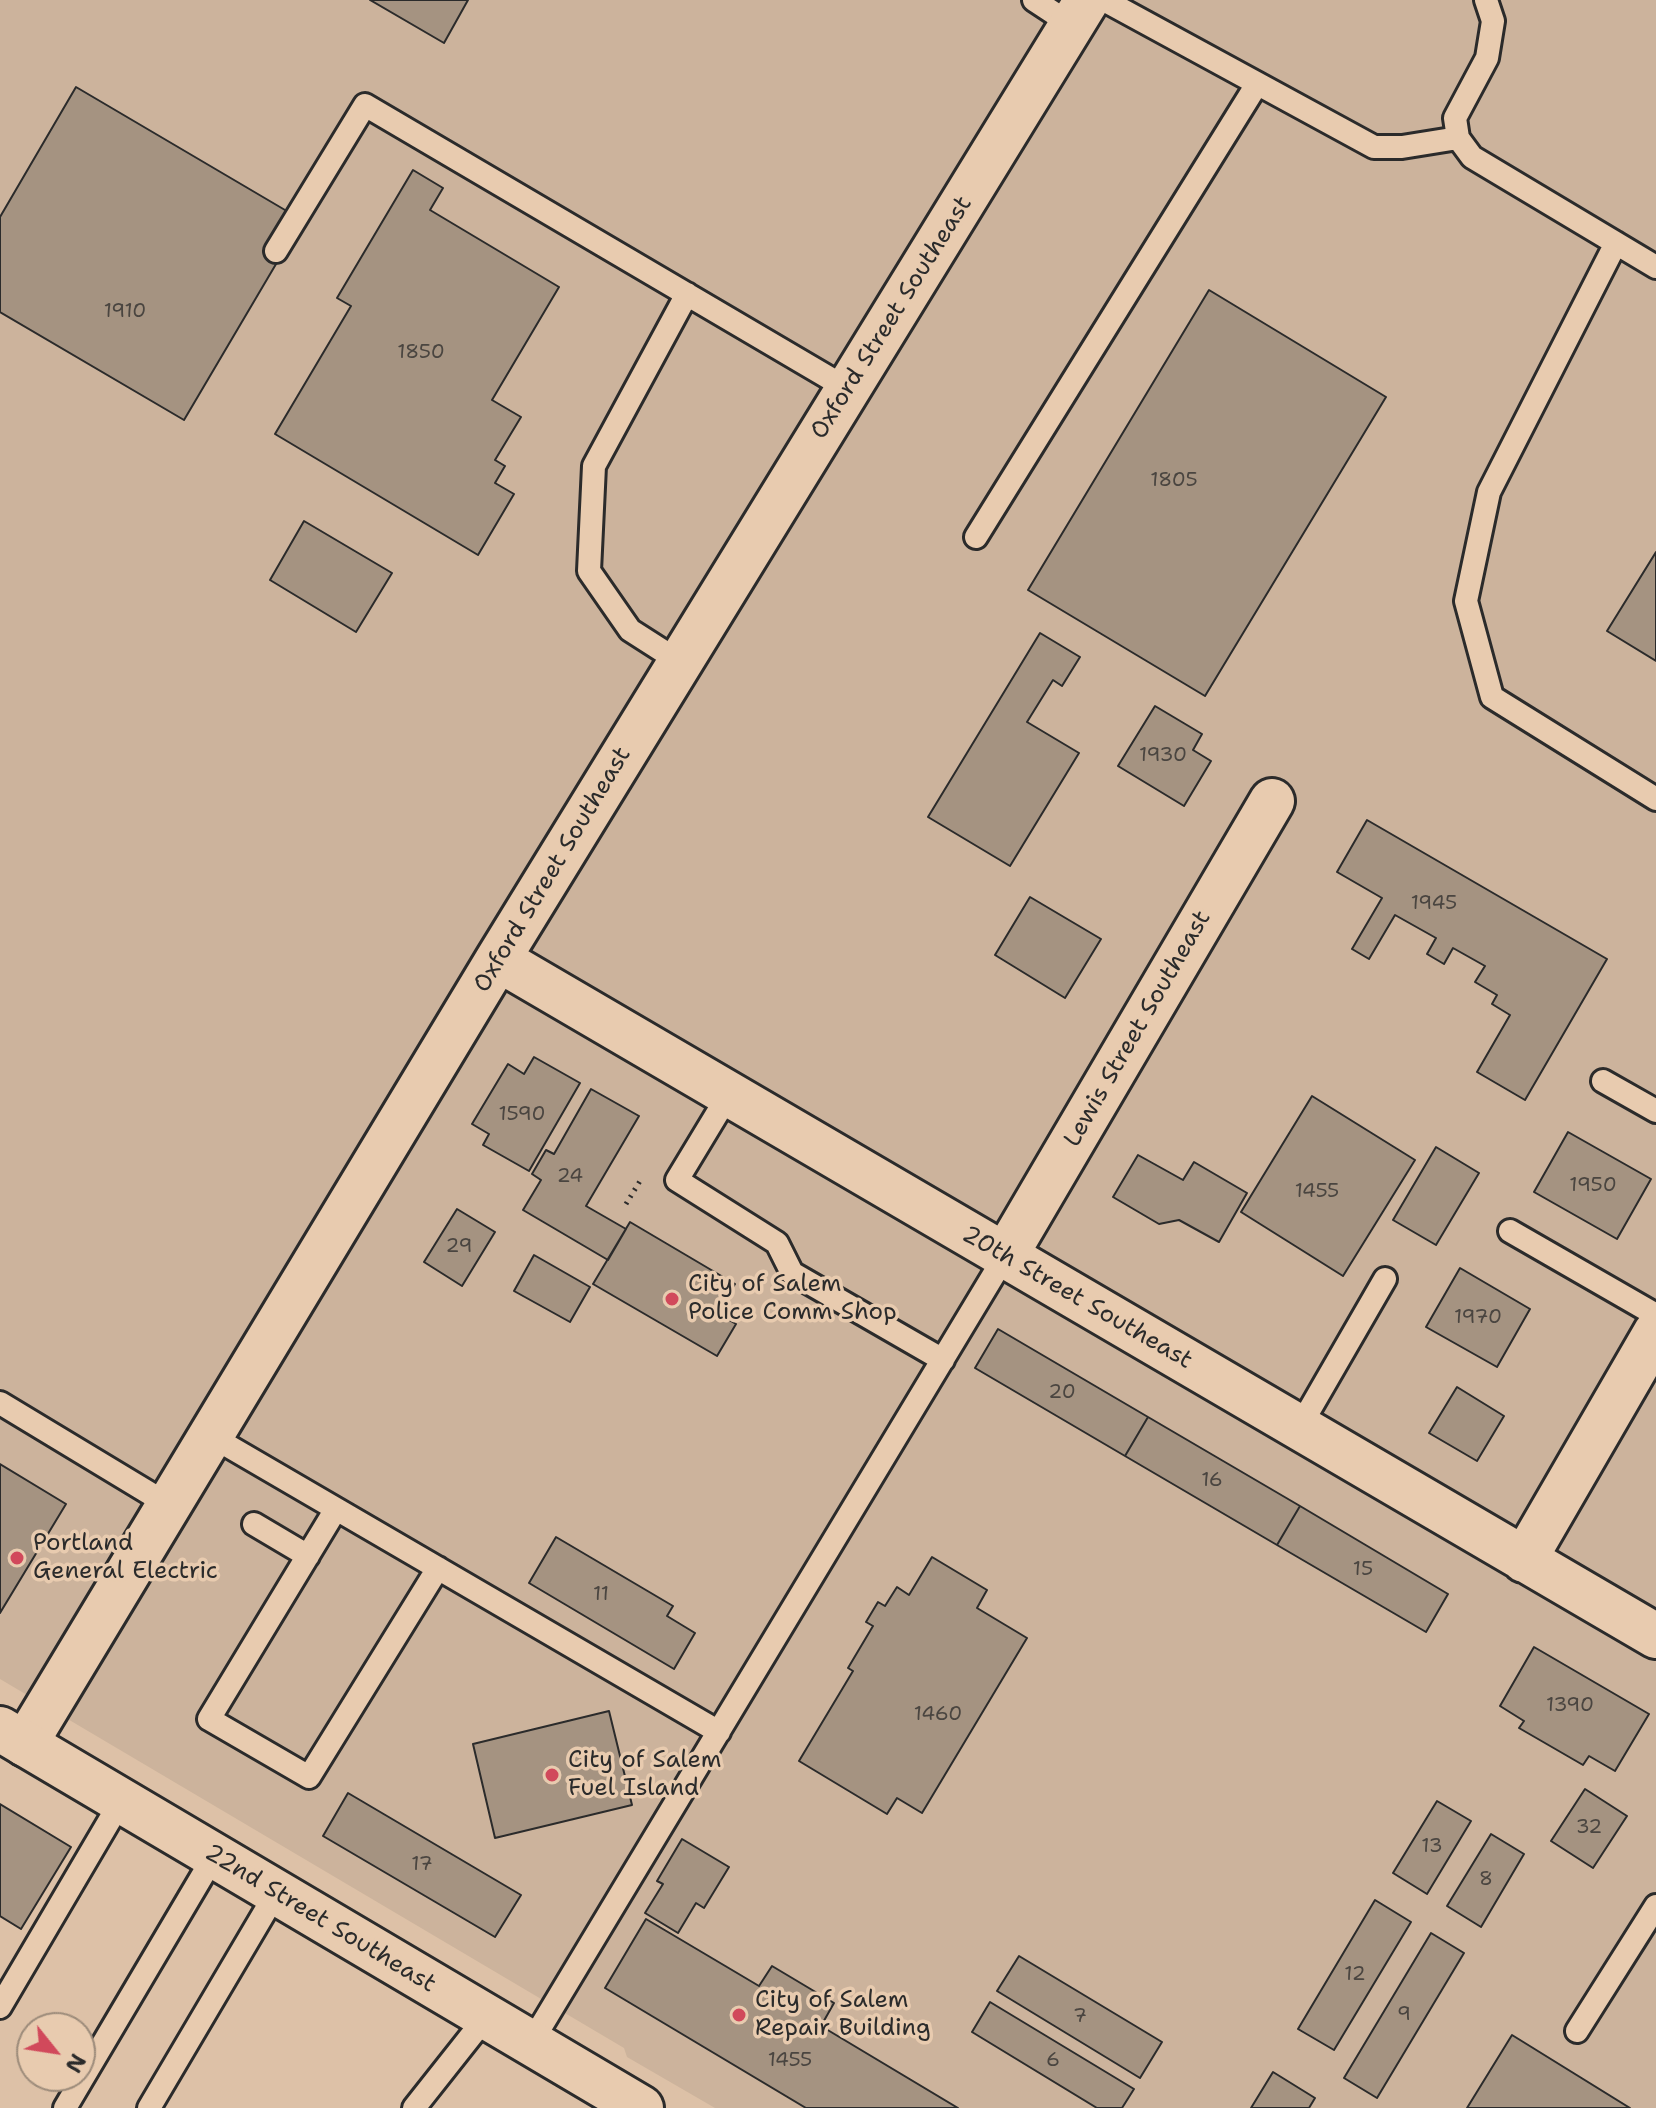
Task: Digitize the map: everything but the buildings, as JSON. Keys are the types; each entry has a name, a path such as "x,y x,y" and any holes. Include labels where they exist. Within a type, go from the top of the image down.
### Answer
{"street":[{"name":"Oxford Street Southeast","path":"12,1736 169,1505 680,662 1087,8"},
{"name":"Lewis Street Southeast","path":"1005,1256 1272,801"},
{"name":"20th Street Southeast","path":"498,959 1656,1636"},
{"path":"1524,1560 1656,1332"},
{"name":"22nd Street Southeast","path":"12,1736 531,2043 616,2102"}],"lane":[{"path":"1034,0 1087,8 1257,84 1374,147 1402,147 1458,138"},
{"path":"1486,0 1493,21 1487,58 1455,118 1458,138 1472,157 1656,267"},
{"path":"976,537 1257,84"},
{"path":"276,251 365,105 848,389"},
{"path":"1616,243 1489,492 1466,601 1492,697 1656,799"},
{"path":"680,662 630,630 589,571 594,466 687,294"},
{"path":"1603,1081 1656,1111"},
{"path":"729,1094 677,1180 777,1243 792,1273 943,1360"},
{"path":"1510,1231 1656,1315"},
{"path":"531,2043 1005,1256"},
{"path":"1299,1428 1385,1279"},
{"path":"0,1403 169,1505"},
{"path":"211,1436 719,1732"},
{"path":"336,1509 209,1719 309,1777 438,1568"},
{"path":"254,1524 308,1556"},
{"path":"0,2007 121,1801"},
{"path":"65,2108 214,1856"},
{"path":"149,2108 276,1893"},
{"path":"1577,2031 1656,1906"},
{"path":"414,2108 486,2017"}],"path":[{"path":"626,1204 640,1181"}],"shaded area":[{"path":"0,0 1656,0 1656,2108 715,2108 627,2057 624,2048 0,1679"}],"place":[{"name":"City of Salem Police Comm Shop","path":"672,1299"},
{"name":"Portland General Electric","path":"17,1558"},
{"name":"City of Salem Fuel Island","path":"552,1775"},
{"name":"City of Salem Repair Building","path":"739,2015"}]}
